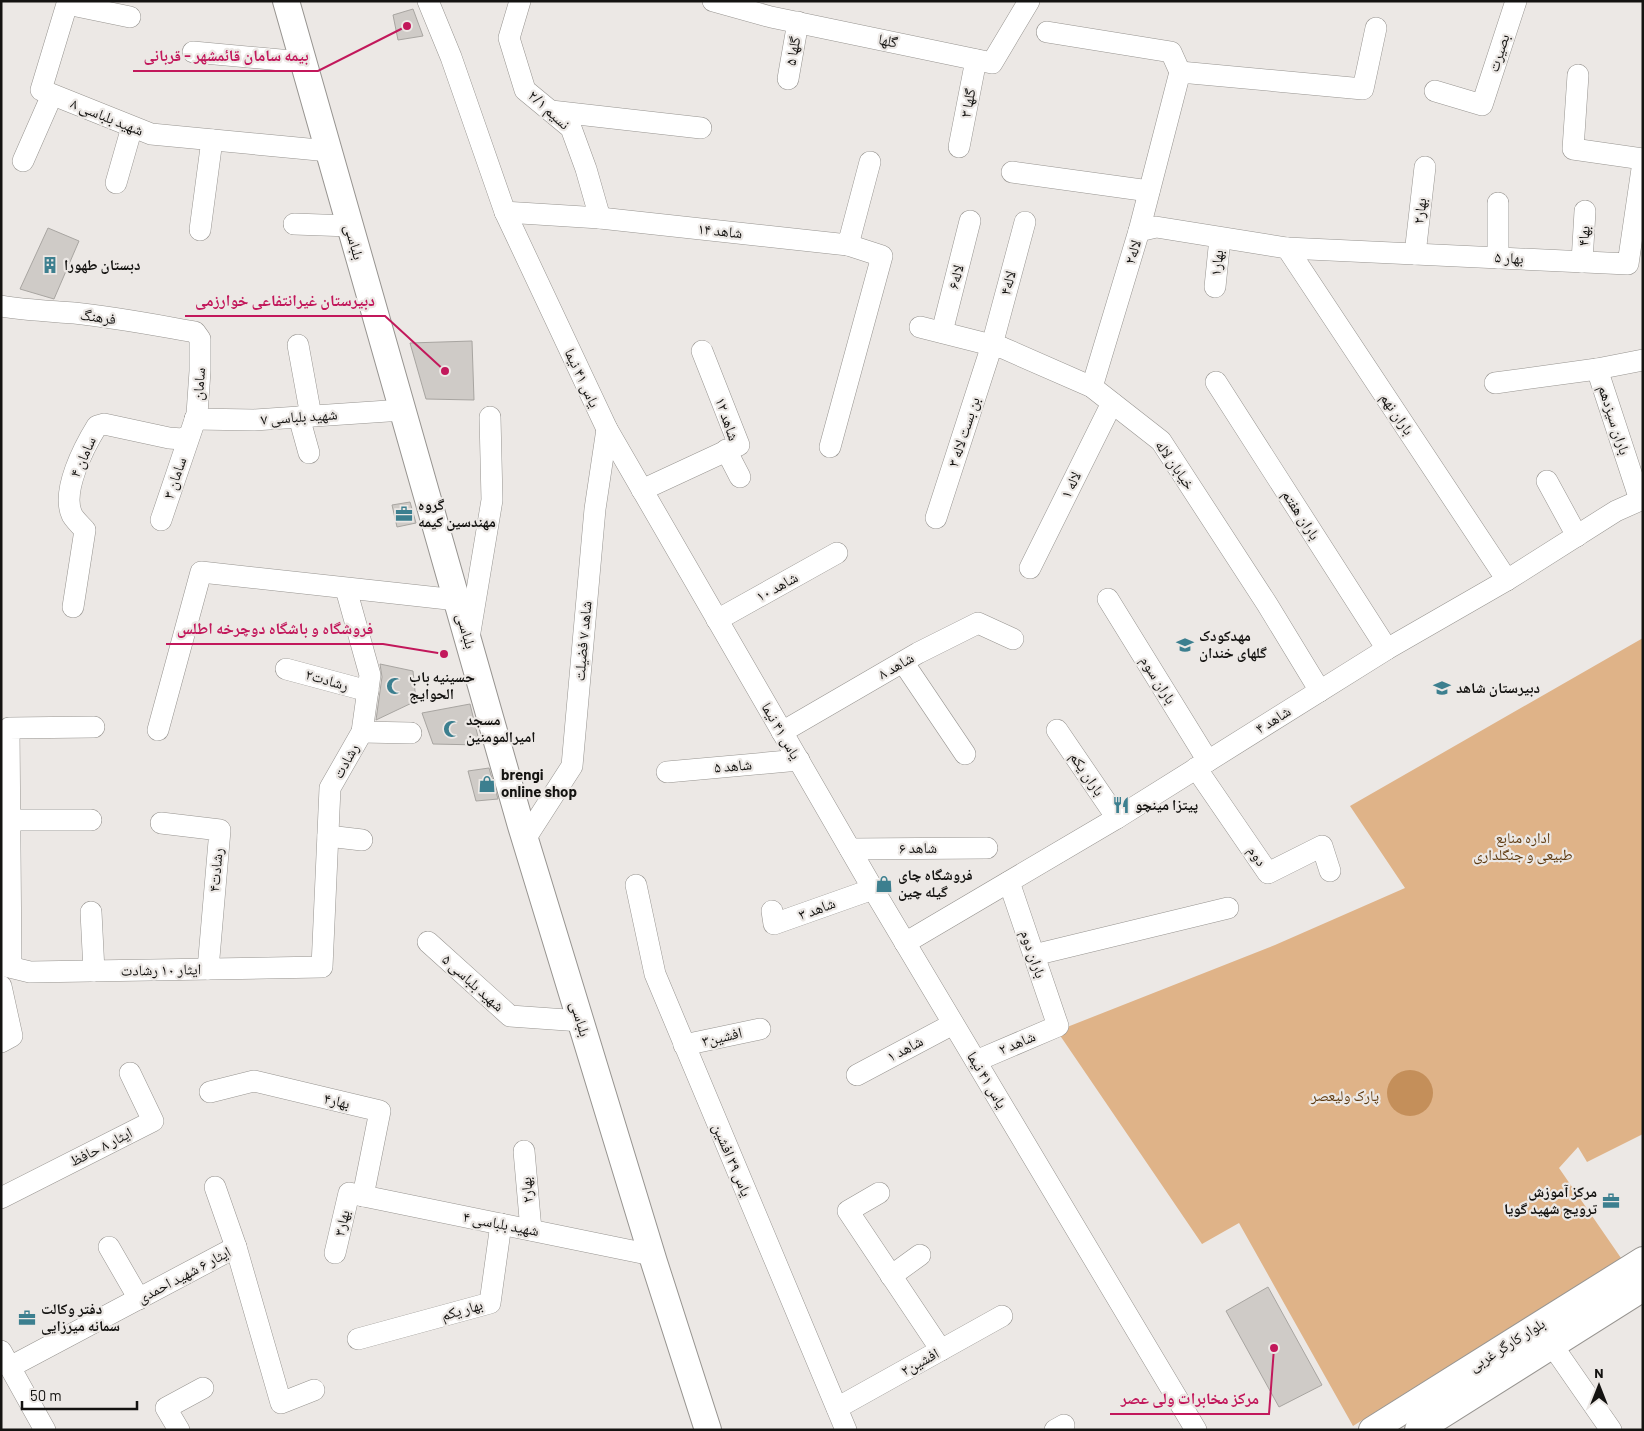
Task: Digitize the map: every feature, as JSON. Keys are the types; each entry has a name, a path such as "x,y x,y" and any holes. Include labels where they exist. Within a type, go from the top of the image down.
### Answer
{"main road":[{"name":"بلباسی","path":"286,1 525,839 652,1255 708,1430"},
{"name":"بلوار کارگر غربی","path":"1372,1430 1643,1260"},
{"name":"بلوار کارگر غربی","path":"1418,1430 1643,1288"}],"street":[{"name":"یاس ۴۱ نیما","path":"428,1 451,57 505,212 607,429 873,889 1196,1430"},
{"name":"نسیم ۲/۱","path":"520,1 509,38 526,90 571,128 586,169 600,218"},
{"name":"گلها","path":"713,1 798,22 992,63 1030,1"},
{"name":"بصیرت","path":"1435,91 1482,105 1516,1"},
{"name":"شهید بلباسی ۸","path":"130,16 67,4 41,90 151,134 329,151"},
{"name":"گلها ۵","path":"788,79 798,22"},
{"path":"1180,72 1364,89 1376,28"},
{"path":"1047,32 1170,52 1180,72 1140,230"},
{"path":"193,52 303,62"},
{"name":"گلها ۳","path":"959,147 976,60"},
{"name":"بهار ۵","path":"1287,248 1628,264 1643,161 1573,148 1578,75"},
{"path":"23,161 52,95"},
{"path":"551,111 701,128"},
{"path":"116,183 132,127"},
{"path":"200,230 212,140"},
{"path":"848,245 870,162"},
{"name":"بهار۲","path":"1415,254 1425,167"},
{"path":"1012,172 1149,191"},
{"path":"1498,203 1498,258"},
{"name":"بها۴","path":"1582,262 1585,211"},
{"name":"شاهد ۱۴","path":"505,212 600,218 848,245 882,256 830,447"},
{"name":"لاله۶","path":"942,332 970,221"},
{"name":"لاله۴","path":"992,345 1025,222"},
{"path":"294,224 350,226"},
{"name":"لاله۲","path":"1092,387 1140,230 1156,227 1287,248"},
{"name":"بهار۱","path":"1215,288 1220,238"},
{"name":"باران نهم","path":"1287,248 1507,580"},
{"name":"فرهنگ","path":"1,306 39,312 73,313 195,332"},
{"name":"خیابان لاله","path":"920,327 1004,348 1092,387 1161,441 1267,604 1320,691"},
{"name":"سامان","path":"192,427 200,371 200,340 195,332"},
{"path":"298,345 309,453"},
{"name":"بن بست لاله ۳","path":"936,518 992,345"},
{"name":"شاهد ۱۲","path":"642,490 739,445 702,351"},
{"path":"1495,382 1597,369 1643,360"},
{"name":"باران سیزدهم","path":"1597,369 1642,500"},
{"name":"باران هفتم","path":"1216,382 1387,649"},
{"name":"لاله ۱","path":"1030,568 1112,402"},
{"name":"شهید بلباسی ۷","path":"192,427 254,420 402,410"},
{"path":"468,641 492,500 490,417"},
{"name":"سامان ۴","path":"73,607 84,530 72,515 69,502 70,487 82,455 96,426 104,424 182,439 192,427"},
{"name":"سامان ۳","path":"161,520 192,427"},
{"name":"شاهد ۷ فضیلت","path":"525,839 572,766 596,509 607,429"},
{"path":"726,450 740,477"},
{"path":"1547,481 1577,536"},
{"name":"شاهد ۴","path":"905,943 1117,818 1387,649 1507,580 1616,511 1642,500"},
{"name":"شاهد ۱۰","path":"717,620 838,553"},
{"path":"158,730 201,572 456,600"},
{"name":"رشادت","path":"322,967 330,788 362,732 370,675 346,589"},
{"name":"باران سوم","path":"1108,599 1202,764"},
{"name":"شاهد ۸","path":"782,732 903,662 978,624 1013,639"},
{"path":"903,662 965,754"},
{"name":"رشادت۲","path":"286,669 368,691"},
{"path":"1,1042 12,1036 4,973 9,820 9,728 94,726"},
{"name":"باران یکم","path":"1057,730 1117,818"},
{"path":"362,732 411,733"},
{"name":"شاهد ۵","path":"668,772 798,760"},
{"name":"دوم","path":"1202,764 1268,873 1322,846 1330,871"},
{"path":"9,820 91,820"},
{"name":"رشادت۴","path":"161,824 220,830 208,969"},
{"path":"328,836 362,840"},
{"name":"شاهد ۶","path":"850,849 986,848"},
{"name":"باران دوم","path":"1009,882 1058,1026"},
{"name":"یاس ۳۹ افشین","path":"636,885 655,974 846,1430"},
{"name":"شاهد ۳","path":"772,911 774,924 873,889"},
{"path":"1034,955 1228,908"},
{"path":"91,912 94,971"},
{"name":"شهید بلباسی ۵","path":"428,942 510,1016 580,1021"},
{"name":"ایثار ۱۰ رشادت","path":"4,973 322,967"},
{"name":"شاهد ۱","path":"857,1075 953,1024"},
{"name":"شاهد ۲","path":"976,1061 1058,1026"},
{"name":"افشین۳","path":"684,1045 760,1028"},
{"name":"ایثار ۸ حافظ","path":"1,1198 153,1121 130,1073"},
{"name":"بهار۴","path":"210,1092 254,1081 380,1111 356,1195"},
{"name":"بهار۲","path":"524,1150 531,1230"},
{"path":"215,1187 236,1247"},
{"path":"879,1193 848,1211 940,1350"},
{"name":"شهید بلباسی ۴","path":"356,1195 652,1255"},
{"name":"بهار۳","path":"335,1252 356,1195"},
{"name":"بهار یکم","path":"358,1339 490,1303 501,1224"},
{"path":"109,1247 139,1299"},
{"name":"ایثار ۶ شهید احمدی","path":"6,1359 139,1299 236,1247 281,1403 314,1390"},
{"path":"891,1276 920,1255"},
{"name":"افشین۲","path":"837,1408 1002,1316"},
{"path":"1552,1345 1611,1430"},
{"path":"6,1359 46,1430"},
{"path":"178,1430 166,1408 203,1388"}],"green space":[{"name":"پارک ولیعصر","path":"1643,638 1643,1134 1587,1162 1578,1147 1559,1168 1621,1258 1353,1426 1239,1223 1202,1244 1057,1031 1275,945 1405,888 1350,806"}],"shaded area":[{"path":"1410,1070 1423,1074 1429,1080 1433,1093 1429,1106 1423,1112 1410,1116 1397,1112 1391,1106 1387,1093 1391,1080 1397,1074"}],"building":[{"path":"413,9 423,36 398,40 393,15"},
{"name":"دبستان طهورا","path":"48,228 79,241 54,299 20,289"},
{"path":"472,341 474,400 426,399 410,343"},
{"name":"گروه مهندسین کیمه","path":"410,502 416,523 397,527 392,505"},
{"name":"حسینیه باب الحوایج","path":"380,664 413,671 416,701 376,720 382,677"},
{"name":"مسجد امیرالمومنین","path":"470,704 480,745 433,744 422,713"},
{"name":"brengi online shop","path":"489,768 498,799 476,801 468,771"},
{"path":"1268,1287 1322,1385 1279,1407 1226,1311"}],"place":[{"name":"بیمه سامان قائمشهر - قربانی","path":"407,26"},
{"name":"دبستان طهورا","path":"50,265"},
{"name":"دبیرستان غیرانتفاعی خوارزمی","path":"445,371"},
{"name":"گروه مهندسین کیمه","path":"404,514"},
{"name":"مهدکودک گلهای خندان","path":"1185,645"},
{"name":"فروشگاه و باشگاه دوچرخه اطلس","path":"444,654"},
{"name":"حسینیه باب الحوایج","path":"395,686"},
{"name":"دبیرستان شاهد","path":"1442,688"},
{"name":"مسجد امیرالمومنین","path":"452,729"},
{"name":"brengi online shop","path":"487,784"},
{"name":"پیتزا مینچو","path":"1121,805"},
{"name":"فروشگاه چای گیله‌ چین","path":"884,884"},
{"name":"مرکز آموزش ترویج شهید گویا","path":"1611,1201"},
{"name":"دفتر وکالت سمانه میرزایی","path":"27,1318"},
{"name":"مرکز مخابرات ولی عصر","path":"1274,1348"}],"park label":[{"name":"اداره منابع طبیعی و جنگلداری","path":"1523,846"}]}
